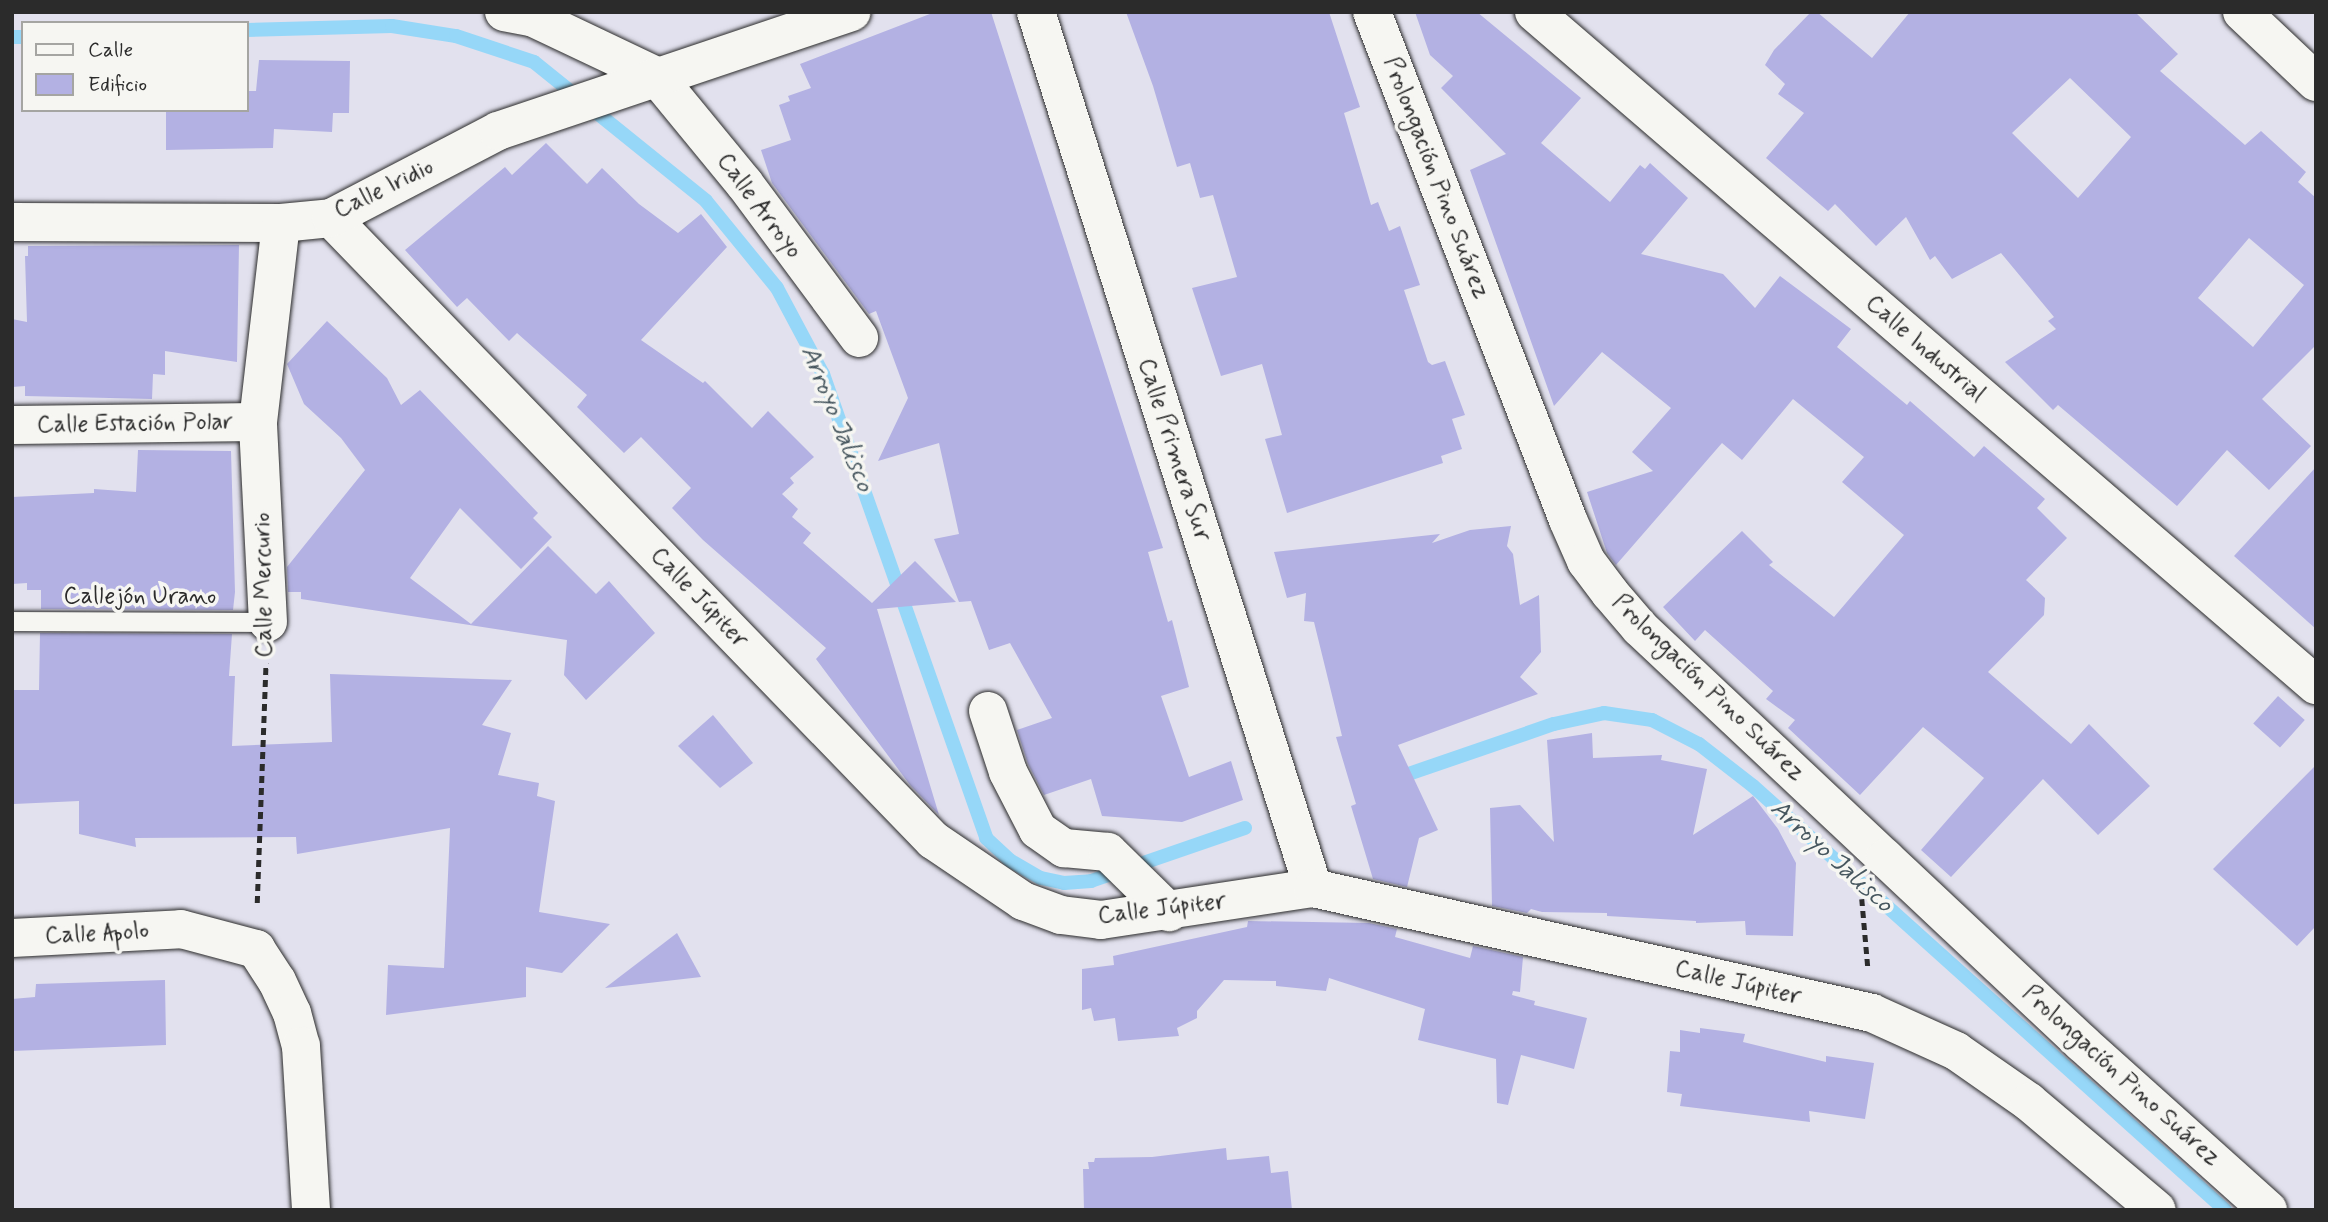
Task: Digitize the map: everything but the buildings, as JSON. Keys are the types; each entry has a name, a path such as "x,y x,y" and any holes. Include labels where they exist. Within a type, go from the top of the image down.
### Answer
{"street":[{"path":"504,12 534,18 646,79"},
{"name":"Calle Iridio","path":"12,222 281,223 331,218 498,131 851,12"},
{"name":"Calle Primera Sur","path":"1036,12 1313,888"},
{"name":"Prolongación Pino Suárez","path":"1372,12 1586,561 1640,628 1934,905 2268,1210"},
{"name":"Calle Industrial","path":"1534,12 2316,685"},
{"path":"2242,12 2316,82"},
{"name":"Calle Arroyo","path":"646,79 744,183 859,338"},
{"name":"Calle Júpiter","path":"331,218 933,840 1023,901 1061,915 1101,920 1157,900 1313,888 1872,1013 1956,1051 2029,1102 2157,1210"},
{"name":"Calle Mercurio","path":"268,622 258,422 281,223"},
{"name":"Calle Estación Polar","path":"12,425 258,422"},
{"path":"988,711 1008,772 1038,830 1064,848 1108,852 1157,900"},
{"name":"Calle Apolo","path":"12,938 181,929 256,949"},
{"path":"256,949 277,981 292,1013 302,1046 311,1210"}],"lane":[{"name":"Callejón Urano","path":"12,621 268,622"}],"path":[{"name":"Calle Mercurio","path":"256,949 268,622"},
{"path":"1862,899 1872,1013"}],"waterway":[{"name":"Arroyo Jalisco","path":"248,30 392,26 456,36 534,62 706,201 777,288 823,374 986,838 1011,861 1041,878 1064,883 1091,881 1245,828"},
{"name":"Arroyo Jalisco","path":"12,37 21,37"},
{"name":"Arroyo Jalisco","path":"1394,779 1554,724 1604,713 1652,720 1699,744 1753,786 2225,1210"}]}
